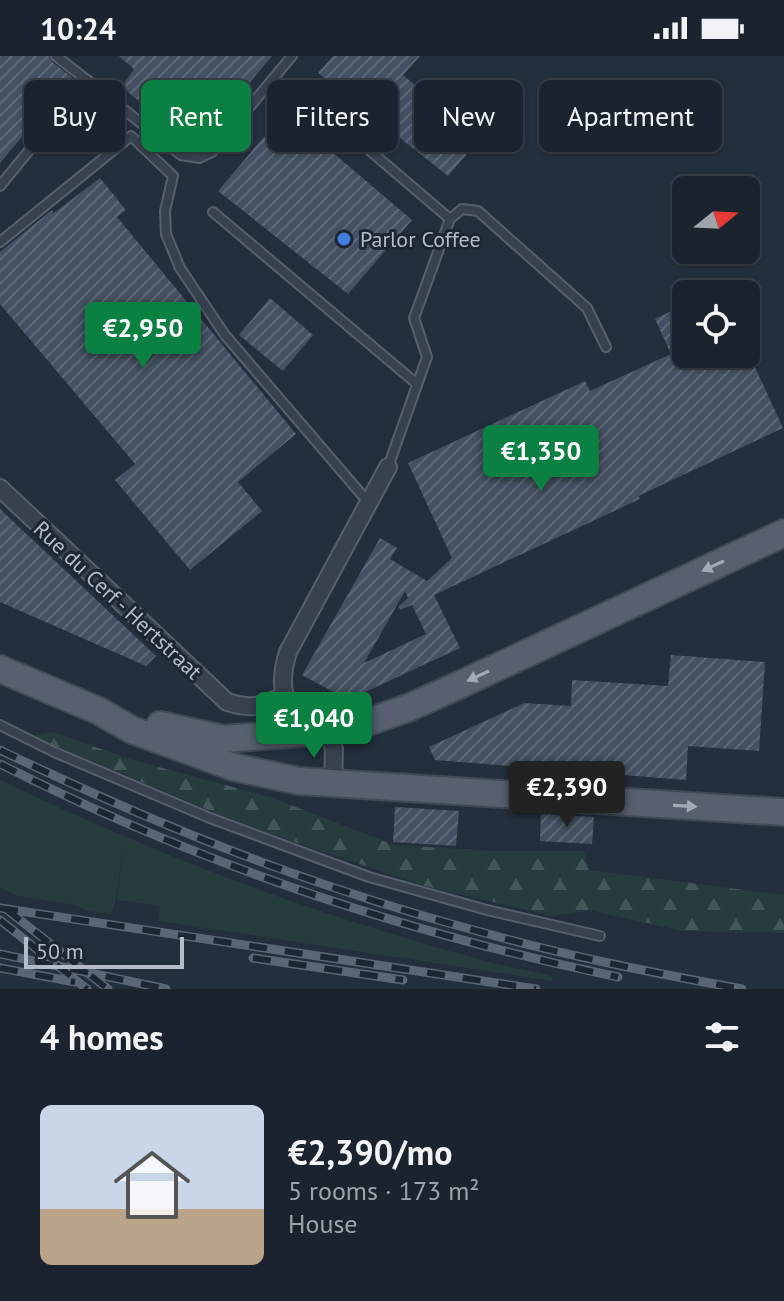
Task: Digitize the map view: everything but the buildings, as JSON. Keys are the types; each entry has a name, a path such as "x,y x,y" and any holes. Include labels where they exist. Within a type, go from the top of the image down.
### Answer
{"main road":[{"path":"99,711 133,716 177,730 224,739 328,731 362,724 408,708 784,533"},
{"path":"0,669 99,711 132,730 233,767 333,785 784,812"}],"street":[{"path":"333,785 334,749 328,731 297,713 284,696 281,674 288,652 388,467"},
{"name":"Rue du Cerf - Hertstraat","path":"0,488 227,702 246,708 260,707 284,696"}],"lane":[{"path":"56,56 87,80"},
{"path":"125,110 181,155 199,158 212,152 292,56"},
{"path":"0,242 131,136 173,176 165,211 166,234 180,268 225,335 369,503"},
{"path":"0,186 28,152"},
{"path":"371,152 450,219"},
{"path":"388,467 427,357 414,318 450,219 462,209 478,211 587,308 606,347"},
{"path":"213,212 417,384"},
{"path":"0,725 54,752 210,818 355,872 487,910 600,936"}],"green space":[{"path":"53,732 129,759 270,797 394,845 491,851 584,851 589,870 784,895 784,933 683,931 589,910 552,916 425,886 247,826 32,736"},
{"path":"0,780 147,846 247,885 434,947 541,973 553,977 552,981 159,921 160,906 117,900 124,845 111,914 18,896 0,887"}],"railway":[{"path":"0,750 177,829 358,896 546,949 742,989"},
{"path":"0,764 149,832 302,891 459,939 618,977"},
{"path":"0,908 536,989"},
{"path":"6,909 108,989"},
{"path":"0,920 87,989"},
{"path":"0,954 166,989"},
{"path":"253,958 403,980"},
{"path":"0,968 75,982"}],"place":[{"name":"Parlor Coffee","path":"344,239"}]}
